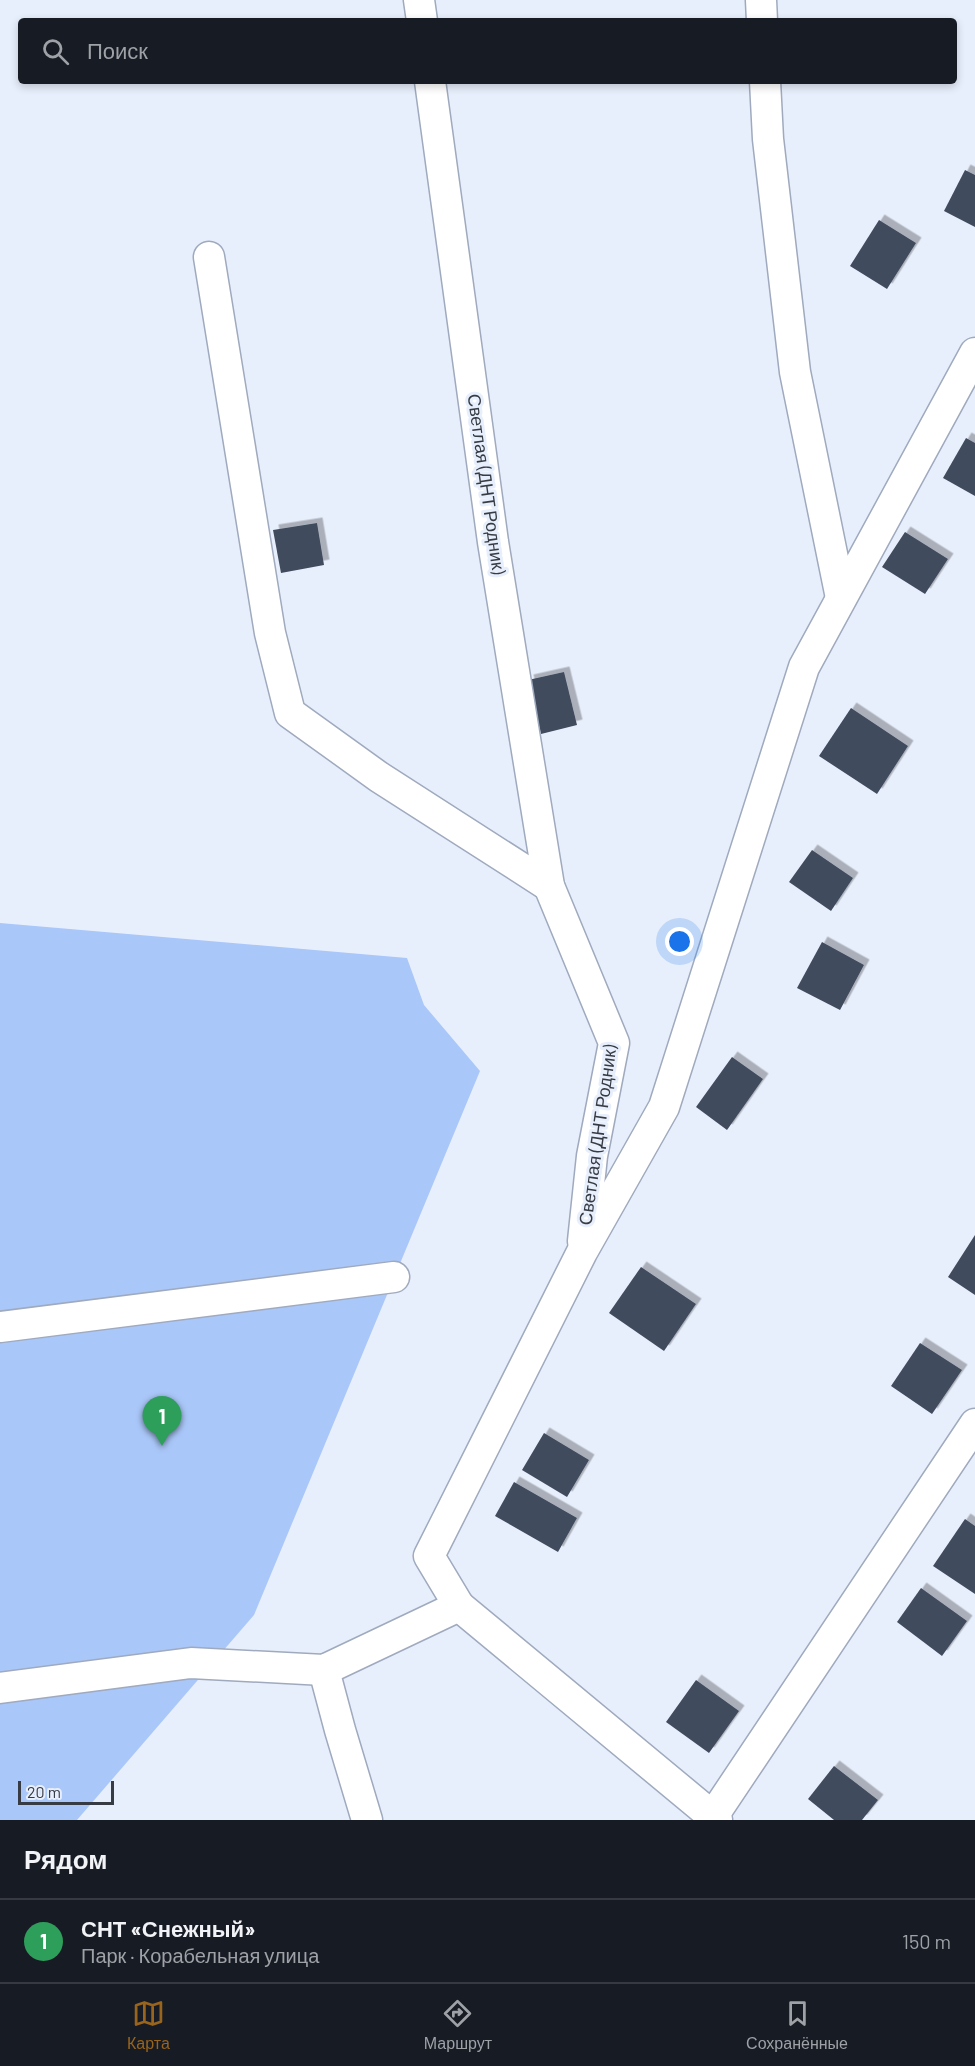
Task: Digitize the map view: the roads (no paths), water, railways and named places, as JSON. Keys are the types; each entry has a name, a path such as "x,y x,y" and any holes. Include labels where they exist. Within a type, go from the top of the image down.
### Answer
{"street":[{"path":"419,0 422,18"},
{"path":"761,0 762,18"},
{"name":"Светлая (ДНТ Родник)","path":"430,84 493,542 549,886 614,1043 592,1156 582,1252"},
{"path":"765,84 768,140 795,372 841,598"},
{"path":"209,257 270,633 290,713 379,777 549,886"},
{"path":"975,353 804,667 664,1107 582,1252 429,1556 459,1606 715,1818 975,1424"},
{"path":"0,1327 394,1277"},
{"path":"0,1688 191,1663 324,1670 459,1606"},
{"path":"324,1670 367,1820"}],"place":[{"name":"СНТ «Снежный»","path":"162,1446"}]}
